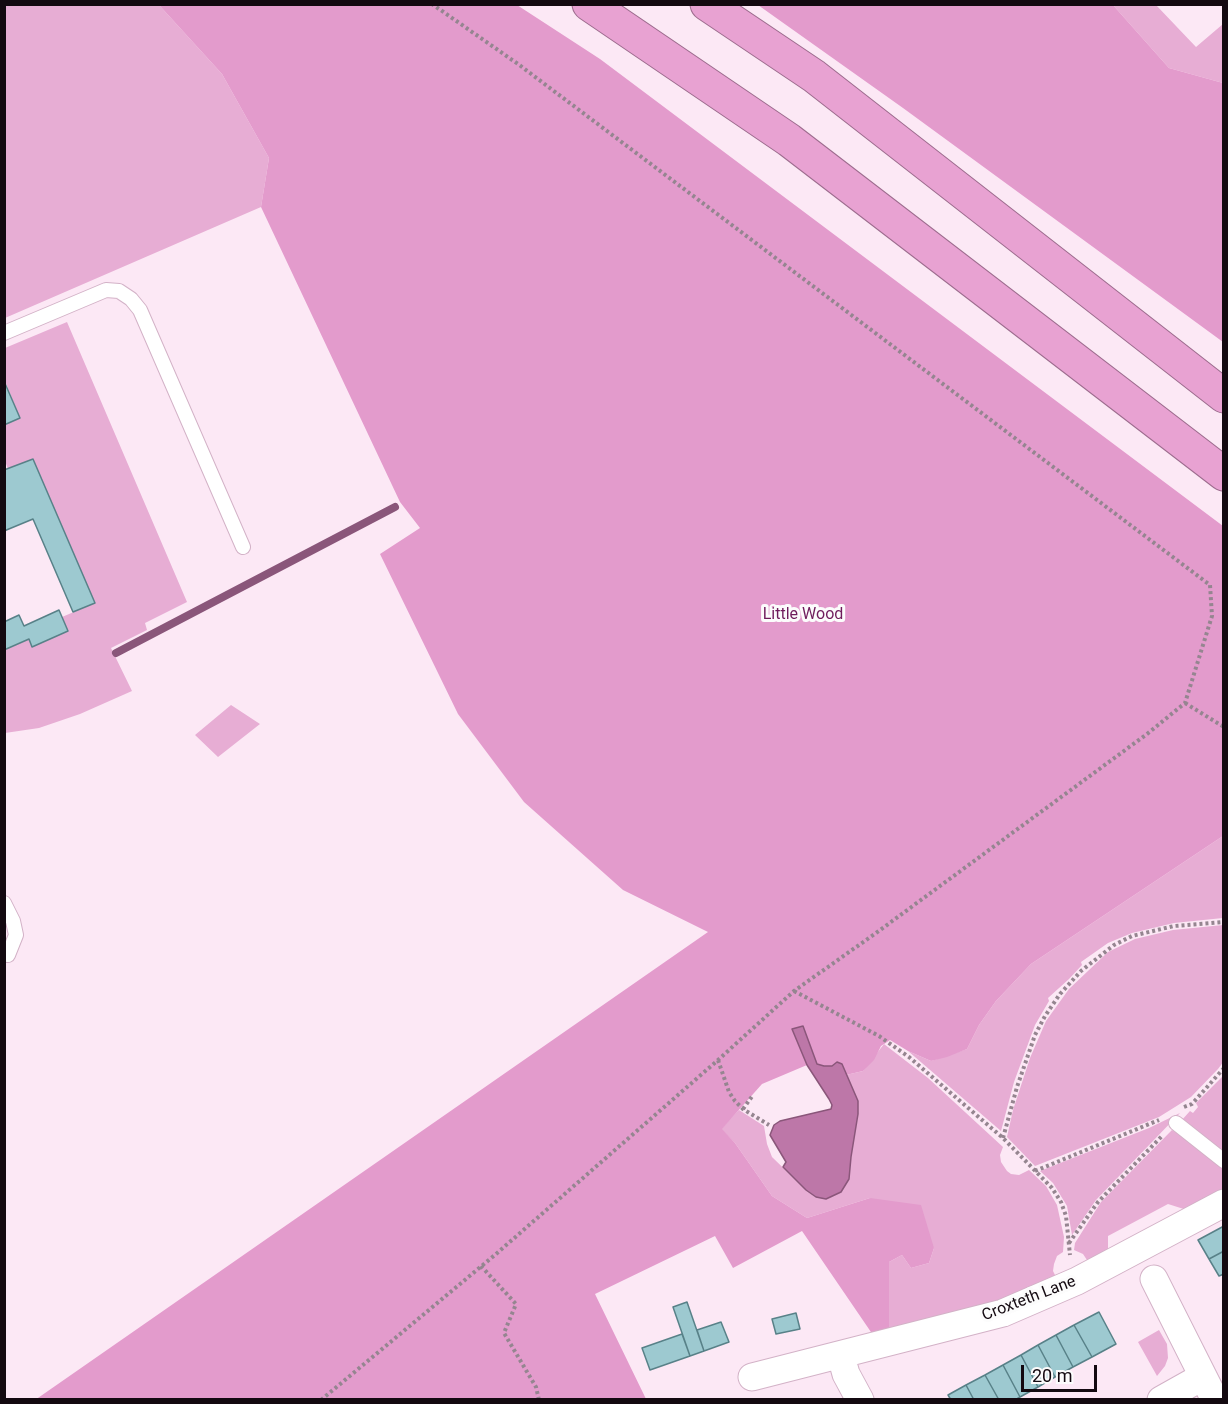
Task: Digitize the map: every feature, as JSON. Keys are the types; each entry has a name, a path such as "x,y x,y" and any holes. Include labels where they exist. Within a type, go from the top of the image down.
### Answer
{"highway":[{"path":"589,4 789,140 1224,474"},
{"path":"707,4 814,76 1224,396"}],"street":[{"name":"Croxteth Lane","path":"752,1377 1003,1314 1077,1281 1224,1203"},
{"path":"1154,1279 1208,1388 1161,1400"},
{"path":"841,1356 846,1374 860,1400"}],"lane":[{"path":"4,333 106,290 119,291 131,298 140,310 243,547"},
{"path":"4,903 14,921 16,935 8,955"},
{"path":"1170,1120 1224,1161"}],"path":[{"path":"321,1400 482,1266 718,1060 794,990 1041,812 1185,703 1212,616 1210,585 518,64 432,4"},
{"path":"1185,703 1224,728"},
{"path":"1002,1138 1035,1035 1060,994 1081,971 1114,945 1132,936 1174,927 1224,922"},
{"path":"794,990 879,1036 909,1057 1002,1138 1052,1188 1066,1216 1070,1266 1077,1281"},
{"path":"718,1060 729,1092 743,1109 769,1125"},
{"path":"1069,1244 1098,1202 1170,1120 1192,1104 1224,1068"},
{"path":"743,1109 753,1095"},
{"path":"1183,1108 1192,1104"},
{"path":"1035,1171 1170,1120"},
{"path":"482,1266 516,1304 504,1333 536,1387 539,1400"}],"shaded area":[{"path":"5,5 159,5 222,74 269,158 261,207 5,318"},
{"path":"1113,5 1156,5 1196,47 1223,24 1223,83 1169,68"},
{"path":"67,322 187,602 145,623 147,630 111,648 132,691 80,714 39,728 5,733 5,650 29,639 33,646 68,631 62,617 95,603 33,459 8,469 5,461 5,425 20,418 5,381 5,348"},
{"path":"231,705 260,724 218,757 195,735"},
{"path":"1223,836 1223,918 1174,923 1132,933 1108,943 1081,962 1082,965 1048,998 1049,1001 1035,1025 1014,1082 1001,1131 908,1051 931,1061 967,1049 979,1025 996,1001 1031,964"},
{"path":"1223,925 1224,1061 1218,1069 1191,1097 1159,1117 1035,1166 1007,1137 1030,1058 1046,1021 1069,989 1108,952 1135,939 1173,930"},
{"path":"803,1026 817,1064 832,1066 837,1062 842,1064 858,1101 849,1179 841,1192 826,1199 816,1197 806,1190 783,1167 786,1162 770,1135 774,1125 780,1121 831,1109 832,1105 807,1065 792,1029"},
{"path":"884,1044 928,1078 1003,1147 1000,1155 1001,1162 1007,1171 1019,1175 1029,1170 1046,1186 1057,1205 1064,1237 1063,1252 1057,1256 1054,1264 1053,1271 1057,1279 1038,1288 889,1336 889,1262 902,1255 911,1268 929,1263 934,1248 870,1198 807,1218 772,1196 735,1143 721,1129 739,1110 764,1126 772,1157 806,1190 849,1180 858,1101 846,1075 863,1071"},
{"path":"1222,1077 1223,1153 1181,1121 1190,1111 1193,1113 1198,1107 1196,1103"},
{"path":"1180,1113 1096,1200 1072,1235 1067,1206 1053,1183 1040,1171 1149,1128"},
{"path":"1172,1130 1222,1167 1223,1192 1190,1211 1168,1204 1108,1236 1108,1254 1089,1263 1083,1254 1074,1250 1075,1243 1101,1202"},
{"path":"1159,1330 1167,1344 1168,1358 1157,1376 1138,1342"}],"green space":[{"name":"Little Wood","path":"159,5 517,5 600,59 1223,526 1223,836 1031,964 996,1001 979,1025 967,1049 931,1061 890,1040 881,1046 874,1060 863,1071 846,1075 842,1064 838,1062 832,1066 817,1064 803,1027 793,1029 807,1065 762,1084 722,1129 735,1143 772,1196 807,1218 870,1198 921,1205 934,1248 929,1263 911,1268 902,1255 889,1262 889,1336 873,1335 802,1231 733,1268 715,1236 595,1294 646,1399 35,1400 708,932 623,890 524,802 458,714 380,554 420,528 400,502 261,207 269,158 222,74"},
{"path":"758,5 1113,5 1169,68 1223,83 1223,342 903,108"}],"building":[{"path":"4,381 20,418 4,425"},
{"path":"33,459 95,603 73,612 33,519 4,531 4,470"},
{"path":"59,610 68,631 32,647 29,639 4,650 4,622 19,615 24,626"},
{"path":"1224,1226 1224,1251 1209,1259 1198,1240"},
{"path":"1224,1251 1224,1274 1219,1276 1209,1259"},
{"path":"687,1302 704,1351 690,1356 673,1307"},
{"path":"1099,1312 1116,1344 1092,1357 1074,1325"},
{"path":"796,1313 800,1329 776,1334 772,1319"},
{"path":"721,1322 729,1342 704,1351 697,1330"},
{"path":"1074,1325 1092,1357 1073,1367 1056,1335"},
{"path":"682,1334 690,1356 650,1370 642,1348"},
{"path":"1056,1335 1073,1367 1055,1377 1038,1345"},
{"path":"1038,1345 1055,1377 1038,1387 1021,1355"},
{"path":"1021,1355 1038,1387 1020,1397 1003,1365"},
{"path":"1003,1365 1020,1397 1015,1400 999,1400 985,1375"},
{"path":"985,1375 999,1400 974,1400 966,1385"},
{"path":"966,1385 974,1400 951,1400 948,1395"}],"waterway":[{"path":"116,653 395,507"}]}
